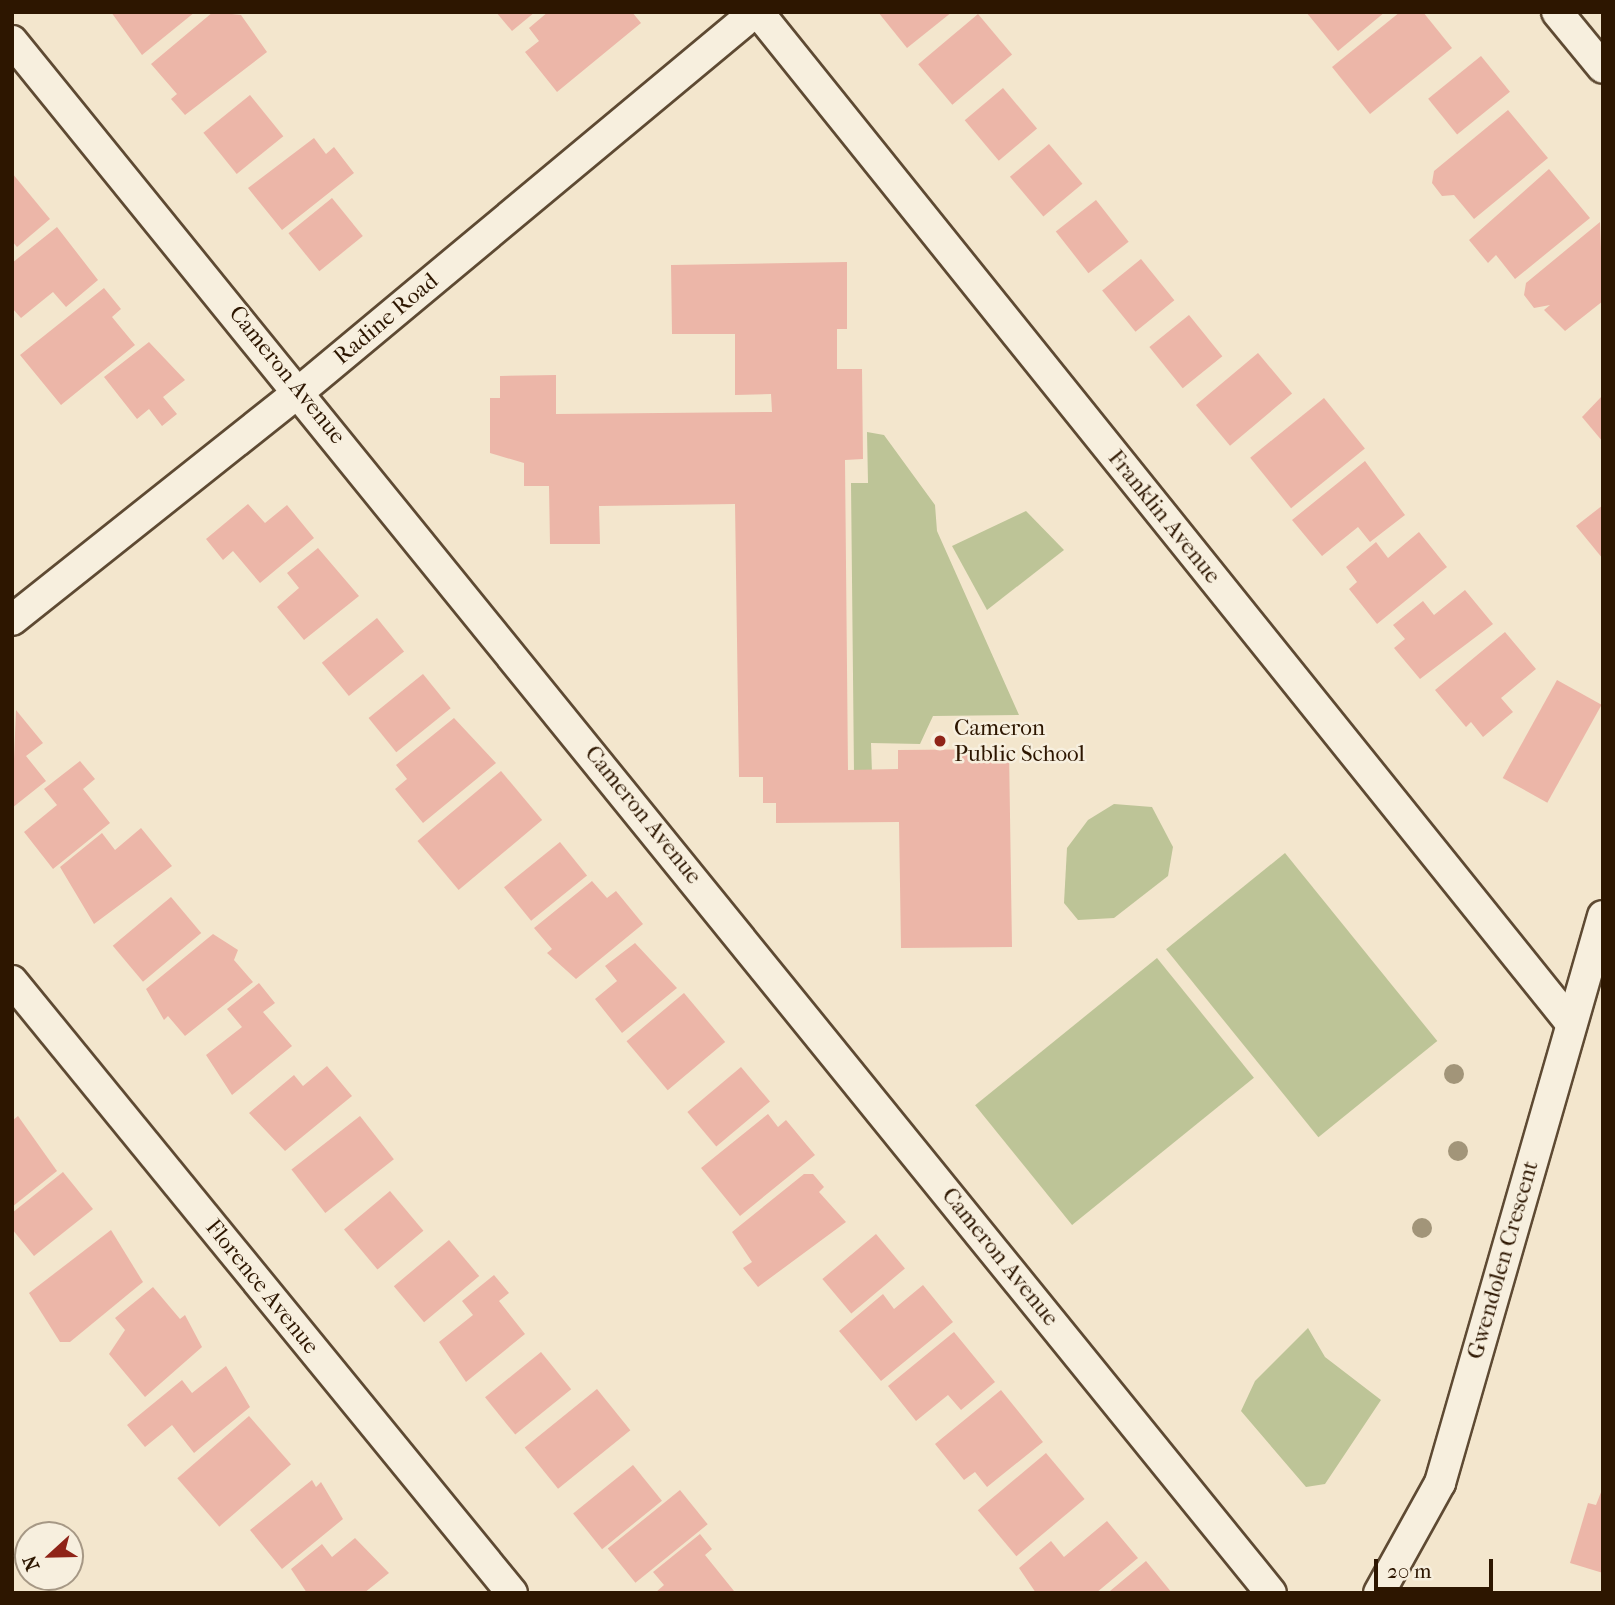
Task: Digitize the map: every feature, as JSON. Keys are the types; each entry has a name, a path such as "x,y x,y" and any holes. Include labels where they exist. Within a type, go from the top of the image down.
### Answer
{"street":[{"name":"Radine Road","path":"12,620 300,391 756,12"},
{"name":"Franklin Avenue","path":"756,12 1570,1022"},
{"path":"1557,12 1603,68"},
{"name":"Cameron Avenue","path":"12,41 300,391 1270,1593"},
{"name":"Gwendolen Crescent","path":"1379,1593 1440,1483 1570,1022 1603,916"},
{"name":"Florence Avenue","path":"12,981 512,1593"}],"green space":[{"path":"867,432 884,435 935,505 937,531 1019,715 933,716 920,744 871,743 872,773 854,773 851,483 868,483"},
{"path":"1026,511 1064,550 987,610 952,546"},
{"path":"1114,804 1152,807 1173,847 1168,876 1114,918 1078,920 1064,903 1067,848 1088,820"},
{"path":"1285,853 1437,1041 1318,1137 1166,949"},
{"path":"1157,958 1254,1078 1072,1225 975,1105"},
{"path":"1308,1328 1325,1357 1381,1400 1325,1484 1306,1487 1241,1411 1255,1381"}],"building":[{"path":"111,12 195,12 142,55"},
{"path":"213,12 241,15 267,52 185,115 171,99 177,94 151,64"},
{"path":"496,12 535,12 512,31"},
{"path":"548,12 632,12 641,23 557,92 525,52 539,41 529,28"},
{"path":"878,12 952,12 907,48"},
{"path":"1306,12 1385,12 1338,51"},
{"path":"1400,12 1423,12 1452,48 1370,114 1332,67"},
{"path":"978,14 1012,55 952,105 918,64"},
{"path":"1481,56 1510,92 1457,135 1428,99"},
{"path":"1003,88 1037,129 999,161 965,120"},
{"path":"250,95 283,136 237,174 203,133"},
{"path":"1508,110 1548,158 1474,219 1454,195 1442,196 1432,183 1434,171"},
{"path":"314,138 326,154 334,147 354,173 282,230 248,188"},
{"path":"1049,144 1082,184 1043,217 1010,177"},
{"path":"1549,169 1590,218 1515,279 1496,255 1488,263 1469,240"},
{"path":"12,173 50,219 17,247 12,241"},
{"path":"332,198 363,236 319,271 288,233"},
{"path":"1096,200 1129,242 1088,273 1056,231"},
{"path":"1600,222 1603,301 1565,331 1544,310 1550,305 1534,308 1524,295 1526,283"},
{"path":"57,227 98,280 66,307 53,292 21,318 12,308 12,263"},
{"path":"1141,259 1174,300 1135,332 1102,290"},
{"path":"847,262 847,329 837,329 837,369 862,369 863,459 845,460 848,770 898,769 898,750 1009,749 1012,947 901,948 899,822 776,823 776,803 763,803 763,777 739,777 735,504 599,506 600,544 550,544 549,486 524,486 524,463 490,453 490,398 500,398 500,376 556,375 556,414 772,412 771,394 735,395 735,334 672,334 671,265"},
{"path":"104,288 121,309 112,317 135,345 61,405 20,355"},
{"path":"1189,315 1222,356 1183,388 1149,347"},
{"path":"149,342 185,380 163,397 177,414 162,426 149,409 137,419 104,377"},
{"path":"1258,353 1292,394 1230,446 1196,405"},
{"path":"1603,395 1603,442 1582,417"},
{"path":"1324,398 1365,449 1291,508 1250,458"},
{"path":"1365,461 1405,515 1370,542 1358,527 1322,556 1292,520"},
{"path":"248,504 265,523 287,505 314,538 260,583 233,551 223,560 206,539"},
{"path":"1603,505 1603,559 1576,526"},
{"path":"1419,532 1447,567 1377,624 1349,589 1357,582 1346,567 1376,542 1388,558"},
{"path":"318,548 359,596 304,640 277,607 299,588 287,573"},
{"path":"1465,590 1493,624 1420,679 1394,648 1405,639 1393,625 1423,601 1434,615"},
{"path":"377,618 404,651 349,696 322,663"},
{"path":"1505,632 1536,669 1501,698 1513,712 1483,737 1471,722 1466,727 1435,690"},
{"path":"423,674 451,708 396,752 369,718"},
{"path":"1557,680 1602,705 1547,803 1503,778"},
{"path":"16,710 43,743 26,756 46,781 12,808"},
{"path":"454,718 496,763 423,823 395,789 407,779 396,765"},
{"path":"80,761 95,779 83,789 110,823 53,869 24,832 57,805 44,789"},
{"path":"501,771 542,820 459,890 418,841"},
{"path":"141,828 172,866 94,924 60,867 102,833 115,850"},
{"path":"560,842 587,875 531,921 504,887"},
{"path":"592,881 607,898 616,891 643,924 576,979 547,953 552,949 534,928"},
{"path":"171,897 201,933 143,982 113,946"},
{"path":"213,934 238,950 234,960 253,982 185,1036 168,1016 164,1020 146,989"},
{"path":"635,943 677,988 622,1033 595,999 617,981 605,966"},
{"path":"259,983 275,1003 263,1012 292,1046 232,1095 206,1055 242,1027 227,1009"},
{"path":"684,993 725,1042 668,1090 627,1041"},
{"path":"327,1066 352,1096 285,1151 249,1113 294,1075 303,1086"},
{"path":"741,1067 770,1101 716,1146 687,1112"},
{"path":"768,1114 778,1127 786,1120 815,1155 740,1216 701,1168"},
{"path":"18,1116 57,1171 12,1207 12,1121"},
{"path":"360,1116 394,1159 325,1213 291,1170"},
{"path":"63,1172 93,1209 34,1256 12,1229 12,1213"},
{"path":"804,1174 813,1174 824,1187 819,1192 846,1222 758,1287 743,1268 752,1262 732,1232"},
{"path":"390,1191 423,1231 377,1269 344,1230"},
{"path":"111,1230 143,1282 70,1342 60,1342 29,1293"},
{"path":"876,1234 905,1268 851,1313 822,1279"},
{"path":"449,1240 479,1276 424,1322 394,1286"},
{"path":"494,1275 509,1293 499,1301 525,1334 466,1382 439,1342 473,1315 462,1301"},
{"path":"923,1285 953,1322 881,1381 839,1331 883,1294 894,1309"},
{"path":"153,1287 180,1319 185,1315 202,1347 145,1397 109,1354 125,1330 115,1318"},
{"path":"954,1332 995,1382 961,1410 948,1395 916,1421 888,1386"},
{"path":"541,1352 571,1389 515,1435 485,1397"},
{"path":"226,1366 250,1407 194,1453 172,1425 145,1447 127,1425 182,1380 192,1393"},
{"path":"597,1389 630,1430 558,1489 525,1448"},
{"path":"1001,1390 1043,1442 987,1487 975,1472 964,1480 935,1444"},
{"path":"249,1416 291,1464 219,1527 177,1478"},
{"path":"1046,1453 1085,1499 1016,1556 978,1510"},
{"path":"633,1465 662,1501 602,1549 573,1513"},
{"path":"312,1480 316,1487 321,1482 343,1519 282,1569 250,1530"},
{"path":"1603,1487 1603,1573 1570,1563 1588,1503 1596,1505"},
{"path":"680,1490 708,1524 635,1583 608,1549"},
{"path":"1107,1521 1138,1558 1096,1593 1036,1593 1019,1568 1051,1541 1064,1557"},
{"path":"700,1534 712,1549 705,1555 734,1591 655,1593 664,1585 653,1572"},
{"path":"355,1538 389,1573 364,1593 307,1593 291,1569 322,1544 332,1557"},
{"path":"1146,1561 1172,1593 1104,1593 1110,1591"}],"place":[{"name":"Cameron Public School","path":"940,741"}]}
